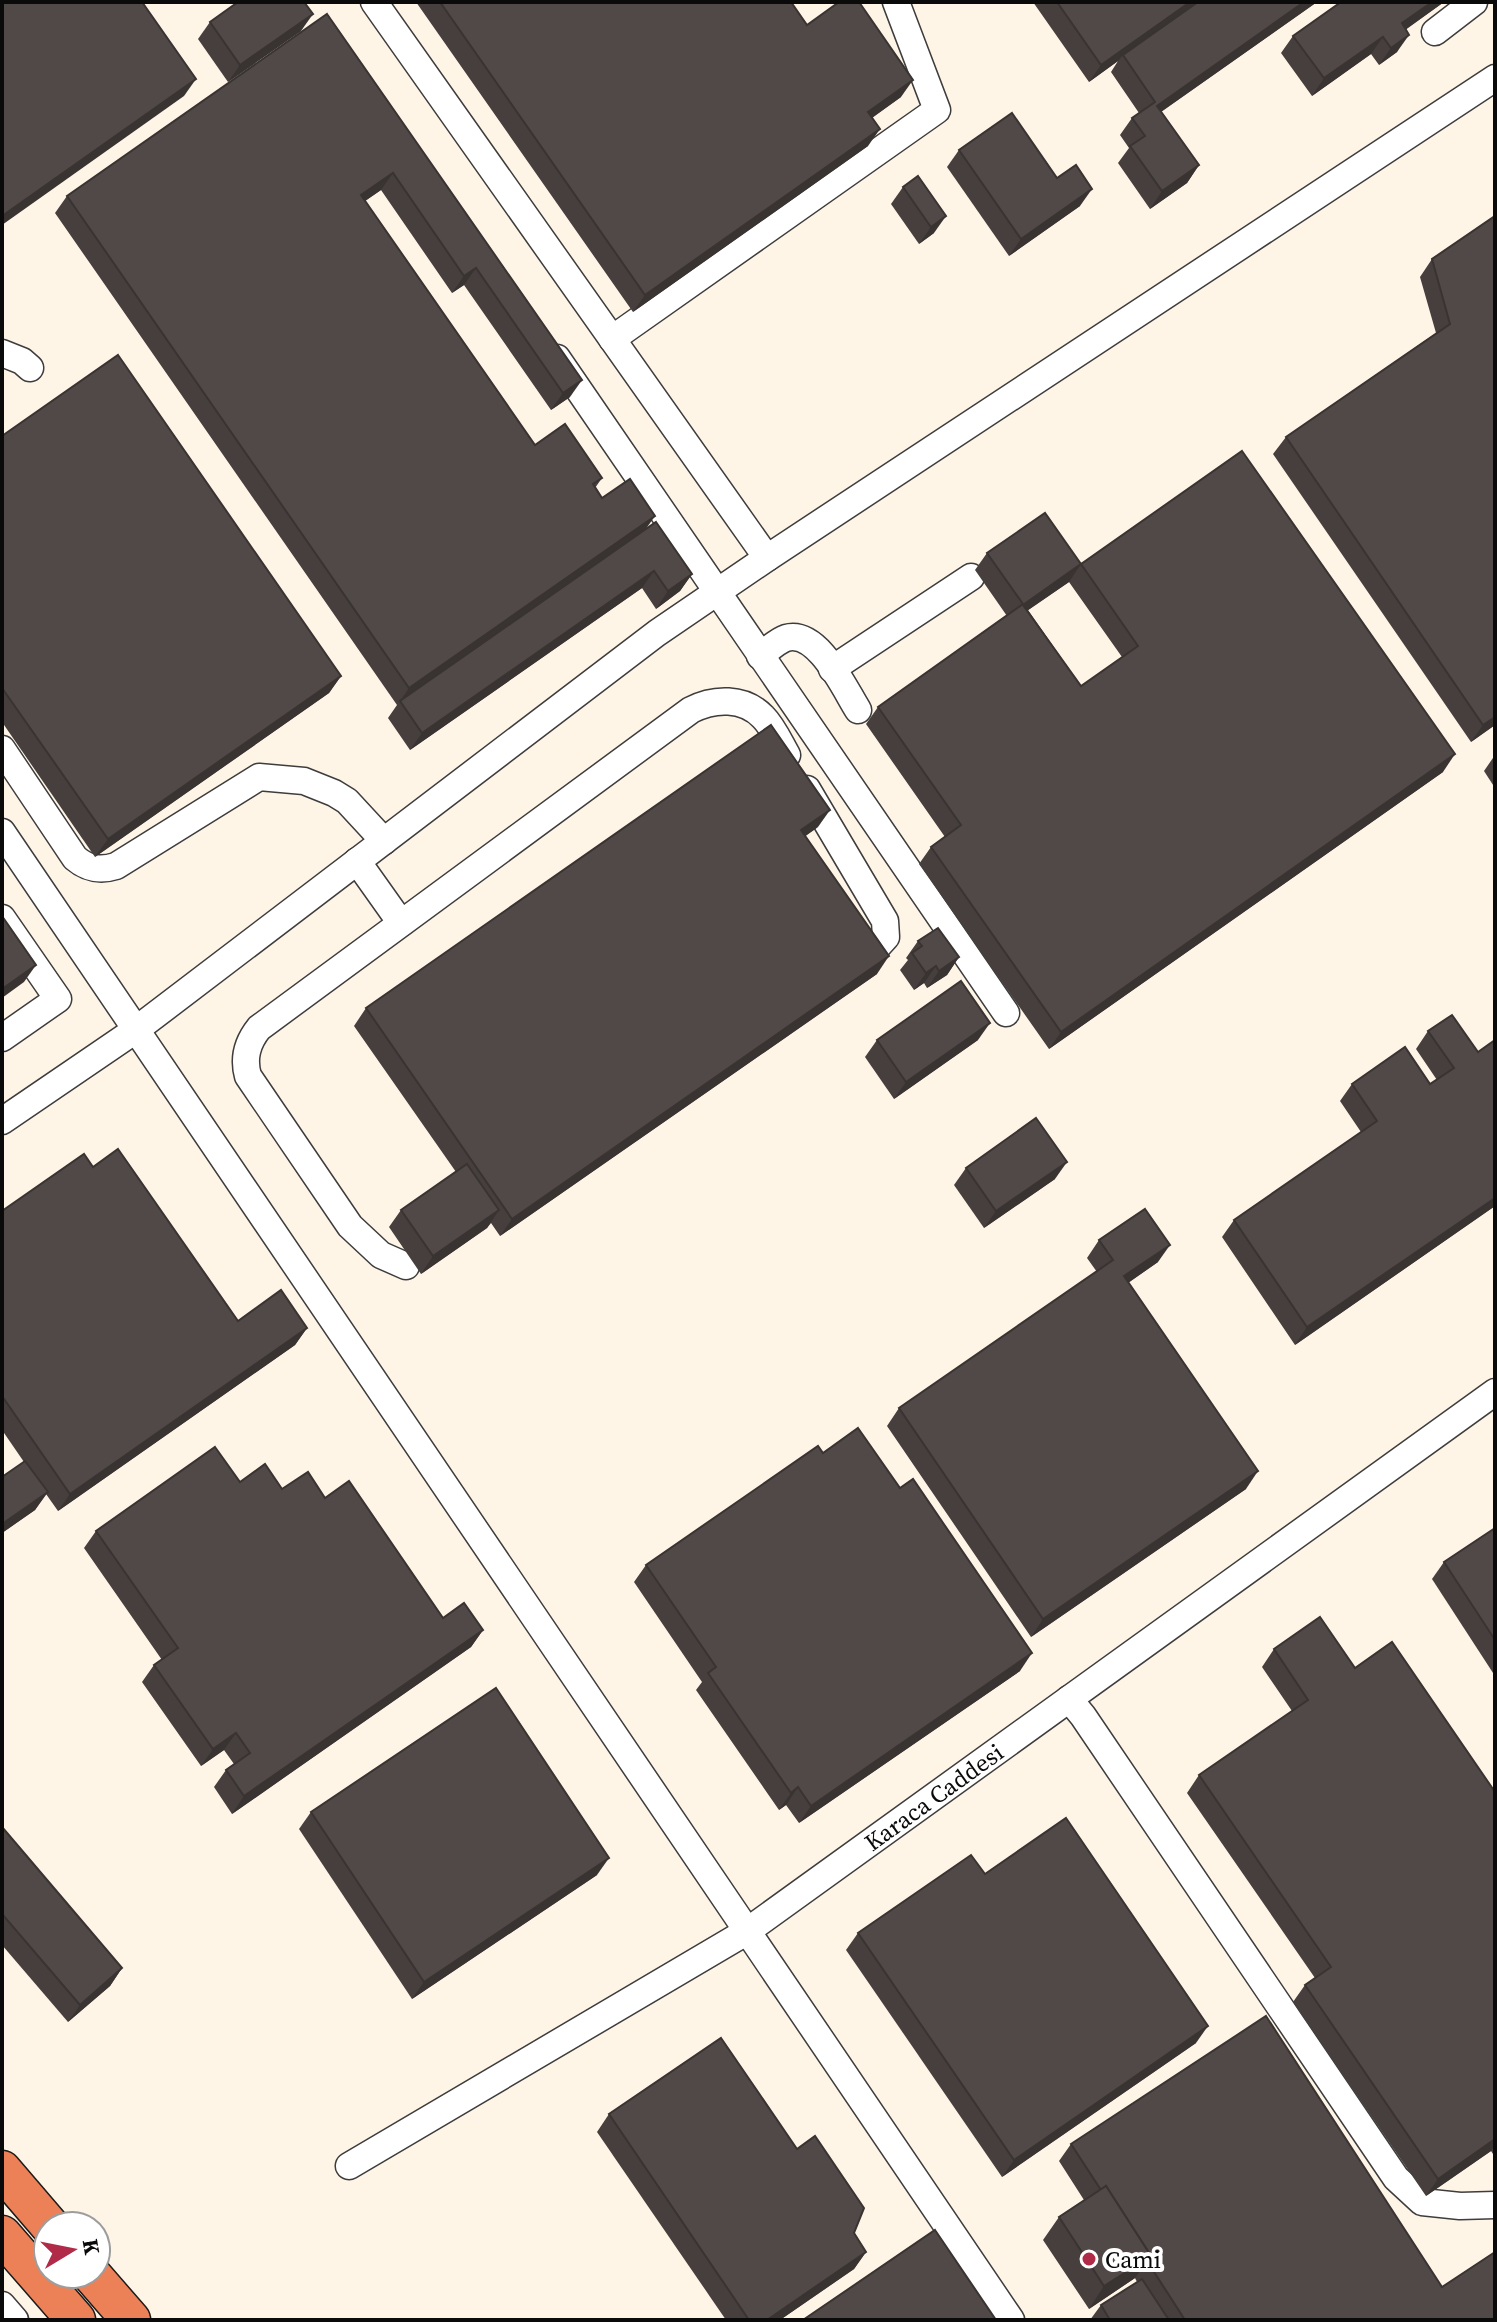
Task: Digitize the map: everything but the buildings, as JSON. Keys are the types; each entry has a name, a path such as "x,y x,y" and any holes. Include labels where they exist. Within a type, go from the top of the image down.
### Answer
{"highway":[{"path":"2,2170 36,2210"},
{"path":"2,2235 20,2274 76,2320"},
{"path":"105,2290 131,2320"}],"street":[{"path":"374,2 767,558"},
{"path":"612,339 937,110 896,2"},
{"path":"1435,32 1474,2"},
{"path":"2,1121 137,1029 657,633 1495,78"},
{"path":"547,343 1006,1013"},
{"path":"2,353 30,368"},
{"path":"832,669 971,577"},
{"path":"760,656 783,639 797,637 812,643 858,710"},
{"path":"406,1266 381,1255 350,1226 248,1076 246,1060 249,1043 259,1028 691,710 702,704 726,701 748,706 765,718 885,921 886,937 876,948"},
{"path":"2,749 75,858 98,869 116,866 259,777 304,781 334,793 347,801 384,841"},
{"path":"2,832 1011,2320"},
{"path":"357,861 401,923"},
{"path":"2,918 58,999 2,1038"},
{"name":"Karaca Caddesi","path":"349,2166 746,1932 1495,1392"},
{"path":"1069,1699 1252,1962 1396,2178 1422,2202 1460,2206 1495,2205"},
{"path":"2,2305 15,2320"}],"place":[{"name":"Cami","path":"1089,2259"}]}
